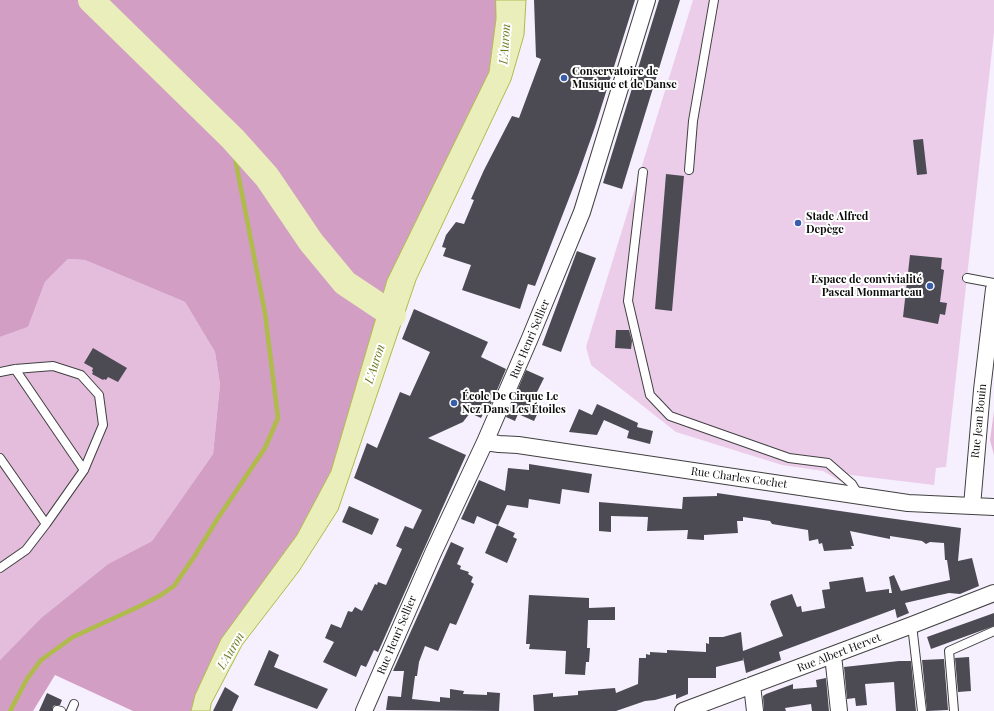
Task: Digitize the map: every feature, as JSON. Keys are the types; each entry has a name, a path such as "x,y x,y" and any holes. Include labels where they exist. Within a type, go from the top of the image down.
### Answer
{"street":[{"name":"Rue Henri Sellier","path":"364,711 433,553 485,442 582,212 647,0"},
{"name":"Rue Jean Bouin","path":"972,506 982,390 994,289"},
{"name":"Rue Charles Cochet","path":"485,442 518,445 908,502 994,507"},
{"name":"Rue Albert Hervet","path":"683,711 994,593"},
{"path":"833,655 839,711"},
{"path":"752,685 755,711"}],"lane":[{"path":"689,170 693,122 714,0"},
{"path":"642,172 628,301 650,395 670,416 789,458 828,464 852,484 858,494"},
{"path":"967,278 994,283"},
{"path":"0,372 15,369 53,366 81,375 99,395 103,425 84,470 46,524 26,550 0,568"},
{"path":"15,369 84,470"},
{"path":"0,458 46,524"},
{"path":"912,625 922,711"},
{"path":"954,711 949,651 994,631"}],"shaded area":[{"path":"0,0 496,0 496,19 489,72 387,280 331,471 297,535 221,639 195,695 191,711 133,711 55,675 33,711 0,711 0,660 41,618 108,564 152,541 213,454 220,384 215,352 185,302 85,260 68,259 45,282 28,327 0,337"},
{"name":"Stade Alfred Depège","path":"693,0 994,0 994,32 946,467 936,468 934,485 845,473 840,481 823,471 782,465 676,432 591,365 586,347"},
{"path":"68,259 85,260 185,302 215,352 220,384 213,454 152,541 108,564 41,618 0,660 0,337 28,327 45,282"},
{"path":"994,411 994,455 990,440"}],"water":[{"name":"L'Auron","path":"496,0 526,0 524,35 511,80 416,280 338,510 299,571 242,645 211,704 210,711 191,711 195,695 221,639 297,535 331,471 387,280 489,72 496,19"}],"building":[{"path":"534,0 635,0 595,127 578,175 535,286 528,284 520,309 462,290 471,265 443,256 446,248 442,247 446,235 456,222 464,224 474,200 471,199 512,116 519,118 541,59 536,57"},
{"path":"659,0 680,0 622,189 603,183"},
{"path":"923,139 927,174 917,175 913,140"},
{"path":"666,174 684,176 672,311 655,309"},
{"path":"577,251 596,258 561,352 542,345"},
{"name":"Espace de convivialité Pascal Monmarteau","path":"910,255 942,258 941,269 944,270 940,302 947,303 945,315 940,314 938,324 903,317"},
{"path":"414,309 488,342 481,357 506,369 489,409 486,408 481,418 470,413 463,422 428,438 466,455 378,652 374,650 366,667 361,665 356,677 323,662 334,642 325,638 331,624 341,628 348,611 352,612 355,607 362,611 375,584 377,585 378,582 386,585 402,549 396,546 405,526 413,529 422,510 354,478 367,443 377,448 400,392 410,396 430,352 402,339"},
{"path":"616,330 629,330 632,341 631,349 615,348"},
{"path":"93,348 127,368 118,382 108,377 106,380 103,380 92,374 93,368 84,363"},
{"path":"526,370 544,378 532,402 541,406 534,421 518,414 515,421 506,417"},
{"path":"597,404 638,423 637,427 653,431 650,444 627,438 629,431 604,420 597,435 569,432 579,409 592,415"},
{"path":"529,464 592,474 589,493 562,489 560,504 529,499 528,508 507,505 498,525 477,516 474,524 461,519 479,480 505,491 508,468 529,470"},
{"path":"717,493 961,528 958,561 972,558 979,586 960,594 949,593 905,603 909,613 897,618 895,609 779,652 781,660 746,673 744,660 716,667 716,678 688,678 688,694 676,699 676,694 655,700 645,701 616,711 534,711 533,695 553,693 553,697 578,695 578,691 615,688 616,693 638,684 639,658 646,658 646,654 650,655 650,652 667,653 667,650 706,652 706,643 709,644 709,637 723,637 741,632 743,651 783,636 770,604 771,601 792,594 797,607 801,606 802,612 825,608 822,590 830,589 829,582 863,577 866,592 889,589 889,593 892,593 889,577 894,575 901,591 950,580 947,560 945,560 944,543 930,542 926,544 922,541 890,536 890,539 850,531 854,546 851,546 852,549 824,551 822,543 819,544 818,539 809,541 808,530 772,524 770,521 743,517 743,521 737,521 738,533 704,535 704,540 687,539 688,530 647,531 648,517 611,516 611,532 599,531 599,502 682,509 683,497 717,496"},
{"path":"349,506 379,519 372,535 342,522"},
{"path":"497,525 515,533 513,537 517,539 507,563 485,553"},
{"path":"451,542 464,548 457,564 461,566 460,569 469,572 468,574 473,577 471,582 474,584 456,625 450,623 438,651 425,646 419,662 417,676 415,676 412,699 440,702 440,697 450,698 450,689 464,691 463,694 487,695 487,692 500,693 499,711 386,710 388,696 401,697 404,671 393,671"},
{"path":"529,595 589,598 589,608 615,607 615,620 588,620 587,648 590,648 589,662 586,662 585,675 565,674 566,651 529,649 530,644 526,644"},
{"path":"994,613 994,626 931,649 927,637"},
{"path":"269,650 279,655 274,667 328,689 317,709 254,685"},
{"path":"969,657 971,691 958,692 955,658"},
{"path":"944,659 948,710 927,711 922,660"},
{"path":"911,661 916,711 896,711 894,682 865,684 867,705 856,706 855,698 847,699 844,667"},
{"path":"826,678 829,711 812,711 811,704 785,708 786,711 764,711 763,696 766,694 793,684 793,689 817,687 816,680"},
{"path":"225,687 239,696 232,711 213,711"},
{"path":"47,693 62,700 60,705 53,706 52,711 39,711"}],"waterway":[{"path":"91,0 233,139 267,177 311,242 345,283 393,315"},
{"path":"10,711 27,679 41,660 73,637 140,606 174,586 265,448 278,418 265,313 236,163 233,139"}],"place":[{"name":"Conservatoire de Musique et de Danse","path":"564,78"},
{"name":"Stade Alfred Depège","path":"798,223"},
{"name":"Espace de convivialité Pascal Monmarteau","path":"930,286"},
{"name":"École De Cirque Le Nez Dans Les Étoiles","path":"454,403"}]}
